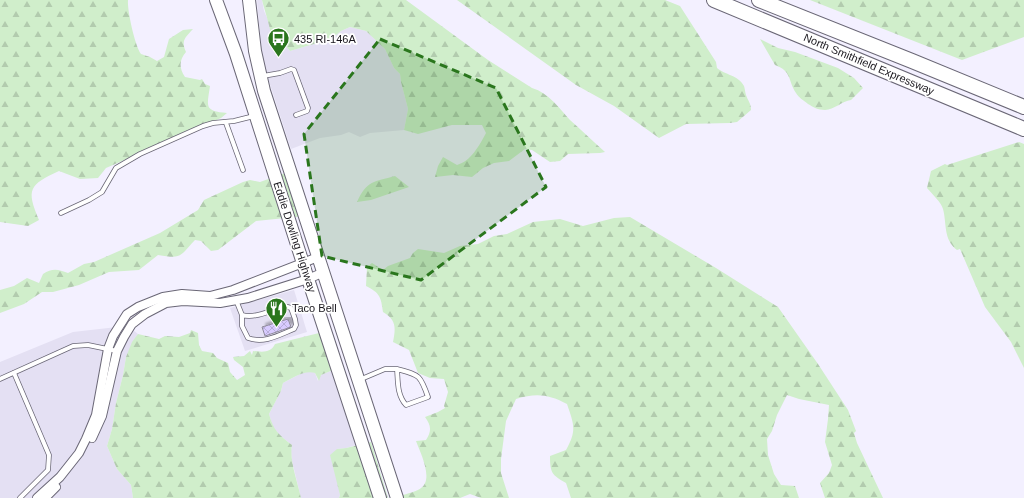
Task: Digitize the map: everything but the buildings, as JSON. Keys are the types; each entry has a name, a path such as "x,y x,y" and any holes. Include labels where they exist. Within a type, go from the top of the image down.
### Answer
{"highway":[{"name":"North Smithfield Expressway","path":"714,0 1024,128"},
{"name":"North Smithfield Expressway","path":"759,0 1024,107"}],"main road":[{"name":"Eddie Dowling Highway","path":"216,0 236,54 380,498"},
{"name":"Eddie Dowling Highway","path":"250,0 253,36 260,76 268,105 397,498"}],"street":[{"path":"37,498 60,478 79,452 86,439 96,415 108,349 113,336 127,314 138,306 163,297 182,294 210,296 233,290 318,257"},
{"path":"45,498 64,480 85,453 102,416 117,351 132,324 144,314 166,303 183,301 220,303 248,298 308,279 324,272"},
{"path":"233,290 236,300"}],"lane":[{"path":"260,76 280,73 290,68 294,70 308,108 307,111 296,115"},
{"path":"61,213 102,192 116,168 140,154 203,126 213,123 226,123 256,115"},
{"path":"226,123 242,170"},
{"path":"236,300 242,315 242,326 248,338 254,340 264,340 294,329 296,325 291,308 284,306 253,316 242,315"},
{"path":"0,379 73,346 88,345 117,351"},
{"path":"359,380 385,369 396,369 416,374 422,381 428,397 406,405 401,400 396,369"},
{"path":"14,373 49,455 48,470 20,498"}],"highlighted area":[{"path":"380,39 496,88 546,187 421,280 322,256 304,134"}],"shaded area":[{"path":"257,0 262,0 264,11 269,22 271,35 285,45 290,51 331,39 341,31 350,27 366,31 385,49 394,68 400,74 408,109 404,130 370,133 360,137 349,132 341,135 320,138 291,149 265,69 261,48"},
{"path":"294,290 307,332 245,351 230,308"},
{"path":"124,323 138,334 126,357 112,429 107,446 117,469 131,485 133,498 0,498 0,362 73,332 117,327"},
{"path":"338,368 360,444 337,449 339,498 301,498 292,461 292,445 279,435 273,427 269,414 281,391 283,383 302,373 311,371 315,373 318,381 321,375"}],"green space":[{"path":"0,0 128,0 136,44 141,54 157,61 164,57 169,39 183,30 193,29 186,37 184,42 186,52 181,61 182,70 185,77 200,80 202,79 205,84 210,86 208,103 211,109 214,111 227,113 221,118 106,168 98,178 80,179 59,171 41,180 33,189 32,201 39,220 28,226 0,222"},
{"path":"262,0 406,0 488,60 532,88 544,93 570,120 605,152 568,154 560,161 550,162 532,150 525,149 509,161 494,163 483,168 472,177 453,175 435,177 438,166 443,157 457,165 470,157 486,133 482,125 452,125 418,134 404,130 408,109 400,74 394,68 385,49 366,31 350,27 341,31 331,39 290,51 285,45 271,35"},
{"path":"457,0 665,0 680,6 716,62 717,68 735,77 741,82 744,86 751,110 737,122 686,124 659,138 614,106 576,85"},
{"path":"810,0 1024,0 1024,37 962,60"},
{"path":"760,39 778,48 795,52 838,68 854,78 863,88 851,100 832,109 818,109 808,104 797,95 787,73 775,65"},
{"path":"1019,142 1024,144 1024,368 1011,342 985,307 960,249 957,250 949,241 942,206 927,188 931,171 945,164 947,165"},
{"path":"291,171 305,216 256,221 218,250 211,251 201,241 195,240 180,255 172,257 158,255 139,270 109,272 79,285 53,292 42,292 24,304 0,313 0,290 14,286 27,278 39,283 43,274 52,270 68,273 84,264 94,262 160,233 198,210 204,200 243,182 250,180 260,182"},
{"path":"395,176 409,187 371,200 357,202 364,190 372,183"},
{"path":"630,217 778,307 848,410 856,431 854,433 857,443 883,498 825,498 820,483 829,473 832,465 825,442 829,405 787,395 777,415 772,431 767,439 768,455 774,474 781,485 795,486 799,498 571,498 566,483 553,473 550,462 550,456 566,450 572,437 573,423 567,404 548,396 536,395 516,399 506,421 501,459 501,473 509,498 481,498 470,494 460,498 392,498 416,491 425,484 425,465 416,441 426,440 430,428 425,417 445,408 444,406 448,392 444,379 430,378 418,373 409,350 393,342 395,328 393,321 383,312 377,293 366,286 367,267 372,263 383,270 388,266 410,258 418,249 444,253 460,246 478,244 494,236 507,234 533,222 560,219 583,226 614,218"},
{"path":"191,330 198,333 199,345 202,351 213,353 217,358 228,363 230,372 237,380 245,375 243,367 234,360 233,357 244,356 250,351 252,355 253,351 266,351 271,349 275,344 327,331 338,368 321,375 319,381 315,373 311,372 299,375 283,383 281,391 269,414 277,432 292,445 291,451 293,464 301,498 133,498 131,485 117,469 107,446 112,429 126,357 132,342 138,334 159,339 165,336 179,337 190,333"},
{"path":"371,442 388,498 339,498 340,495 330,455 337,449"}],"place":[{"name":"435 RI-146A","path":"279,58"},
{"name":"Taco Bell","path":"277,328"}]}
